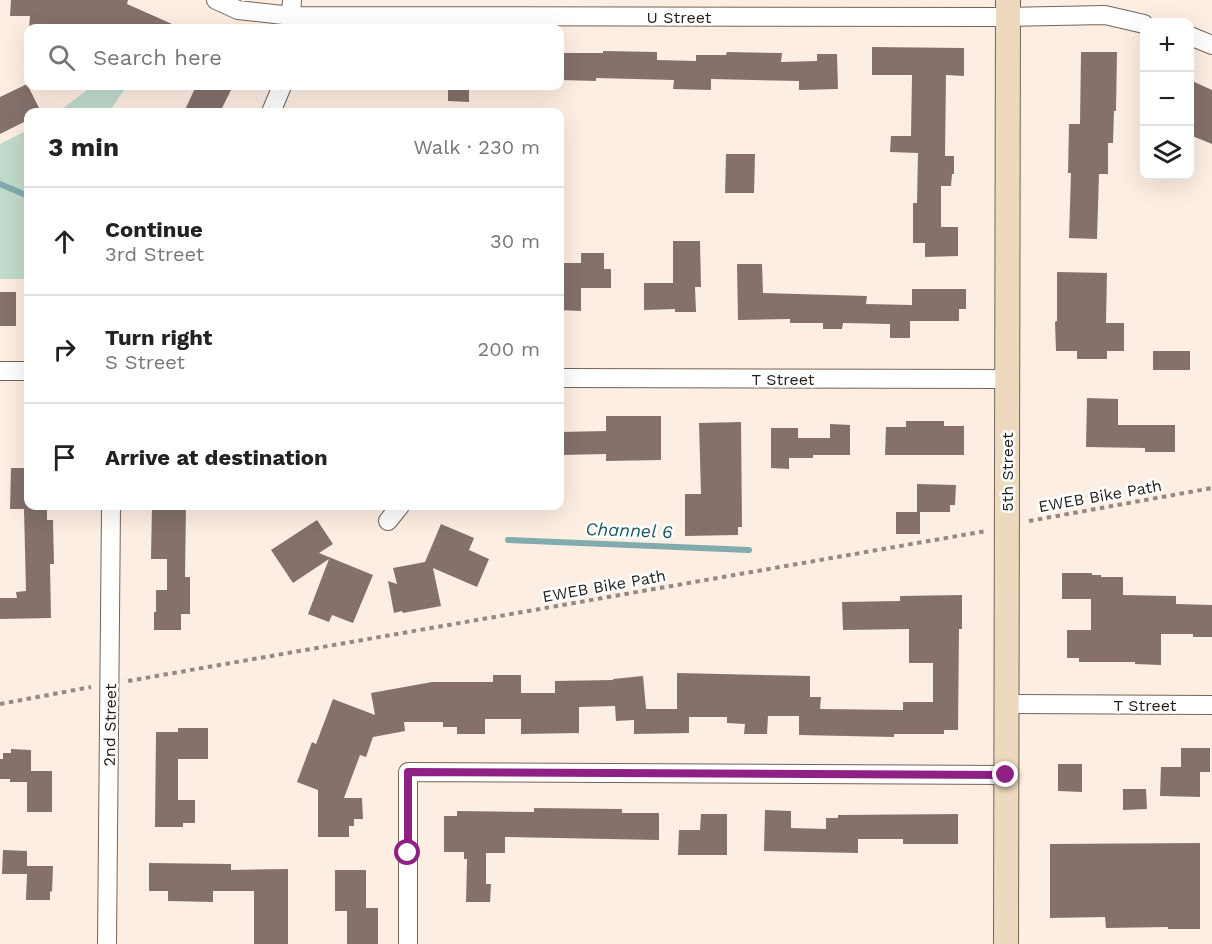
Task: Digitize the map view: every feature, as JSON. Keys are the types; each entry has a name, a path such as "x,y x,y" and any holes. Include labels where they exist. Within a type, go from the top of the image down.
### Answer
{"main road":[{"name":"5th Street","path":"1006,944 1008,9"}],"street":[{"name":"U Street","path":"216,0 238,10 292,15 1008,9 1105,15 1140,23"},
{"path":"1194,38 1212,45"},
{"path":"273,108 280,90"},
{"path":"0,371 24,371"},
{"name":"T Street","path":"564,378 1007,379"},
{"name":"2nd Street","path":"107,944 111,510"},
{"path":"388,521 397,510"},
{"name":"T Street","path":"1005,704 1212,705"},
{"path":"408,944 408,772 1006,775"}],"path":[{"name":"EWEB Bike Path","path":"0,704 961,536 1034,519 1212,488"}],"green space":[{"path":"124,90 112,108 63,108 86,91"},
{"path":"24,132 24,279 0,279 0,144"}],"building":[{"path":"11,0 128,0 127,4 172,24 29,24 30,16 10,16"},
{"path":"872,47 964,48 964,76 946,75 945,156 954,156 954,174 952,174 951,186 941,186 941,227 958,227 958,256 925,257 925,243 913,243 913,203 917,203 918,153 890,152 891,136 911,136 912,75 872,75"},
{"path":"603,51 657,52 657,60 696,61 696,55 726,55 727,52 782,53 781,62 817,61 817,54 837,54 838,89 799,90 799,81 711,79 711,90 673,89 674,80 596,78 596,81 564,80 564,53 603,53"},
{"path":"1081,52 1117,52 1113,143 1108,143 1108,174 1099,174 1097,239 1069,238 1071,173 1068,173 1069,124 1080,124"},
{"path":"1194,82 1212,90 1212,144 1194,137"},
{"path":"24,85 24,90 30,90 39,108 24,108 24,122 0,134 0,97"},
{"path":"194,90 231,90 222,108 186,108"},
{"path":"448,90 469,90 469,102 448,101"},
{"path":"726,154 755,154 754,193 725,193"},
{"path":"673,241 700,241 701,287 695,287 696,312 675,312 675,309 644,310 644,283 673,283"},
{"path":"581,253 604,253 604,269 611,269 611,288 581,288 581,311 564,310 564,263 581,263"},
{"path":"737,264 762,264 763,293 867,296 866,304 912,305 912,289 966,289 966,309 959,309 959,321 910,321 910,338 890,338 890,324 843,323 842,329 823,329 823,323 790,323 790,319 738,320"},
{"path":"1057,272 1107,273 1106,323 1124,323 1124,351 1107,351 1107,359 1077,359 1077,351 1056,351"},
{"path":"0,292 16,292 16,326 0,326"},
{"path":"1153,351 1190,351 1190,370 1153,370"},
{"path":"1087,398 1118,399 1118,425 1175,425 1175,452 1145,452 1145,448 1086,447"},
{"path":"606,416 661,416 661,460 606,461 606,454 564,455 564,432 606,431"},
{"path":"906,421 944,421 944,426 964,426 964,455 885,455 886,427 906,427"},
{"path":"741,422 742,527 738,527 738,535 685,536 685,494 701,494 699,423"},
{"path":"830,424 850,425 850,455 813,455 813,458 789,458 789,469 771,468 771,428 798,428 798,438 830,438"},
{"path":"11,468 24,468 24,509 10,509"},
{"path":"917,484 956,485 955,505 950,505 950,512 917,512"},
{"path":"24,510 47,510 47,520 53,520 54,564 50,564 51,618 0,619 0,598 17,598 16,592 26,591"},
{"path":"152,510 186,510 185,577 190,577 190,614 181,614 181,630 154,630 156,590 167,590 167,559 151,559"},
{"path":"896,512 920,512 920,534 896,534"},
{"path":"317,520 333,544 319,553 373,575 353,623 332,615 329,622 308,614 329,559 293,583 271,550"},
{"path":"441,524 474,538 469,550 489,559 477,587 433,568 441,606 394,613 388,581 397,584 393,568 425,562"},
{"path":"1062,573 1092,573 1092,575 1101,575 1101,577 1123,577 1123,595 1176,596 1176,604 1212,605 1212,637 1193,637 1193,634 1161,634 1161,665 1135,664 1135,662 1079,662 1079,658 1067,658 1067,630 1091,630 1091,599 1062,599"},
{"path":"962,595 962,629 959,629 958,730 944,730 944,734 894,734 894,737 799,735 799,716 768,716 767,734 744,734 745,724 727,723 727,717 689,717 689,733 634,734 634,720 616,721 615,706 579,707 579,733 521,734 521,719 485,719 485,734 457,734 457,727 443,727 443,722 404,722 405,731 373,737 366,757 360,755 344,798 362,798 363,819 354,819 354,826 349,826 349,837 318,837 318,790 297,782 312,742 316,744 333,699 375,715 371,693 432,682 493,682 493,675 521,675 521,693 555,693 555,681 613,680 643,676 646,709 677,709 677,673 810,676 810,697 821,697 820,709 903,710 903,702 933,702 933,663 909,663 909,629 843,630 842,602 900,601 900,596"},
{"path":"178,728 208,728 208,759 178,759 178,800 195,800 195,823 183,823 183,827 155,827 156,732 178,732"},
{"path":"1181,748 1210,748 1210,772 1200,772 1200,797 1160,796 1161,767 1181,767"},
{"path":"11,749 31,750 31,771 52,771 52,812 27,812 27,782 10,782 10,779 0,779 0,759 3,759 3,753 11,753"},
{"path":"1058,764 1082,764 1082,792 1058,791"},
{"path":"1123,789 1146,789 1147,809 1123,810"},
{"path":"534,808 622,809 622,813 659,813 659,840 505,837 505,853 486,853 486,884 491,884 490,902 466,902 467,859 464,859 464,852 444,852 444,816 457,816 457,811 534,812"},
{"path":"765,810 791,811 791,828 826,829 826,818 838,818 838,815 958,814 958,844 903,844 903,839 858,839 858,853 764,851"},
{"path":"701,814 727,814 727,855 678,855 679,830 700,830"},
{"path":"1200,843 1200,929 1106,928 1105,917 1050,918 1050,844"},
{"path":"3,850 27,851 27,866 53,866 50,900 26,900 27,874 2,874"},
{"path":"149,863 231,864 231,870 288,869 288,944 254,944 254,891 213,891 213,902 168,901 168,891 149,891"},
{"path":"335,870 366,870 366,908 378,908 378,944 347,944 347,911 335,911"}],"waterway":[{"name":"Channel 6","path":"0,184 24,194"},
{"name":"Channel 6","path":"508,540 749,550"}],"route":[{"path":"408,853 408,772 1006,775"}]}
